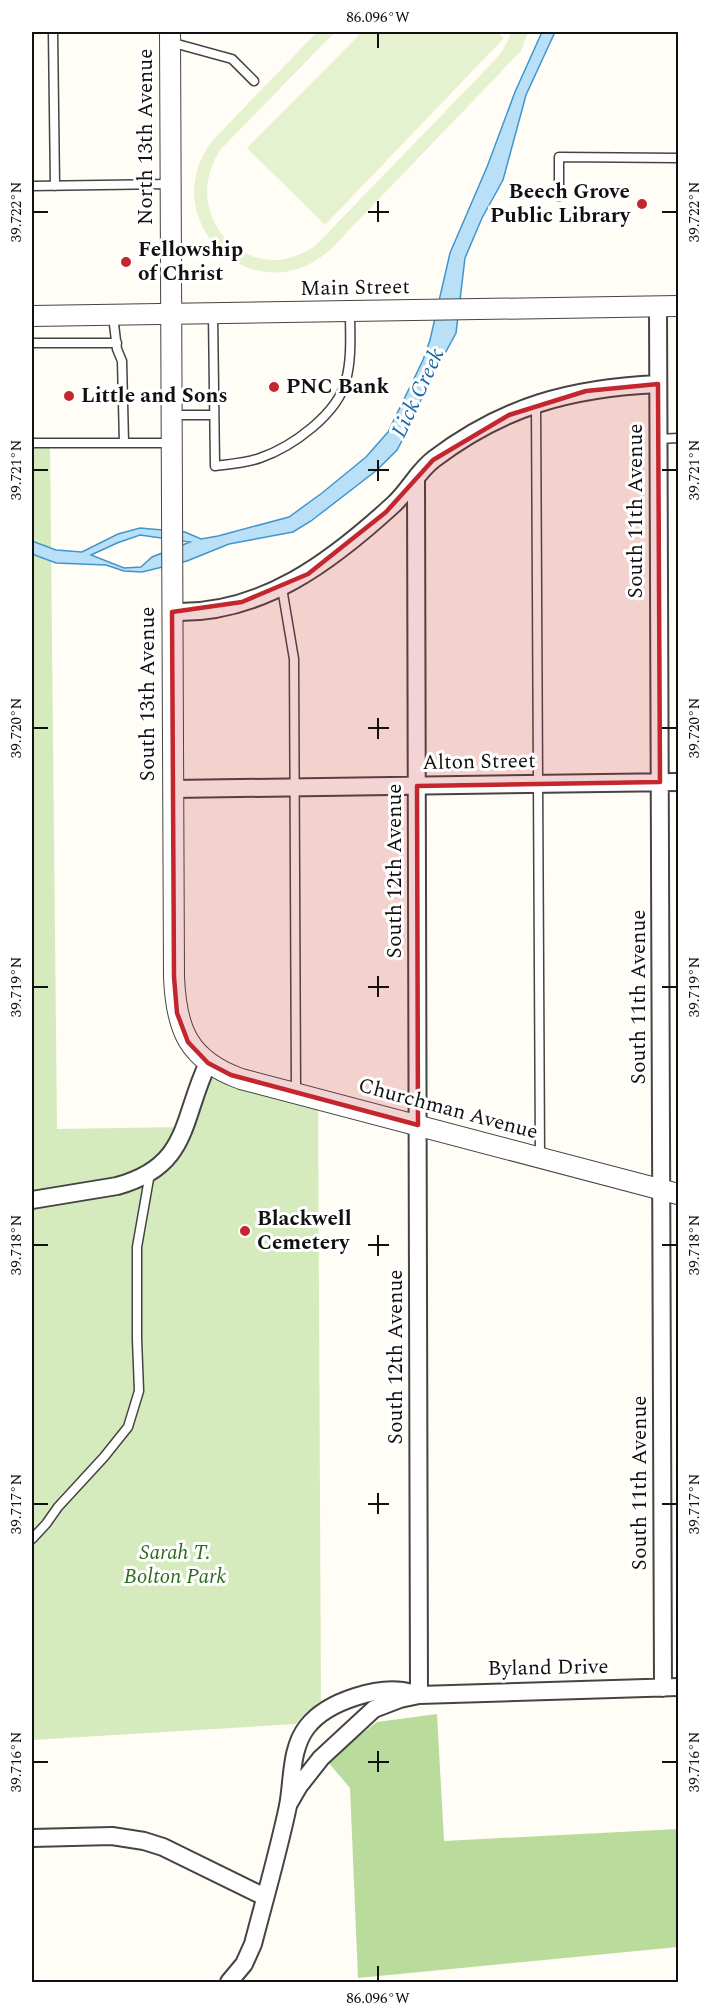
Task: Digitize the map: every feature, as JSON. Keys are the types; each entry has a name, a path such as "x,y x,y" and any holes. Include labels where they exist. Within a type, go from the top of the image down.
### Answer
{"street":[{"name":"North 13th Avenue","path":"170,37 171,314"},
{"name":"South 11th Avenue","path":"658,306 660,782 670,1192 671,1688"},
{"name":"Main Street","path":"32,316 678,306"},
{"name":"South 13th Avenue","path":"171,314 175,1002 180,1024 188,1042 208,1063"},
{"path":"172,612 228,606 282,588 320,566 351,542 386,512 433,460 468,436 536,404 586,390 658,384"},
{"name":"South 12th Avenue","path":"416,479 418,1695"},
{"name":"Alton Street","path":"173,789 678,782"},
{"path":"32,1200 111,1187 150,1173 166,1160 177,1146 197,1087 208,1063"},
{"name":"Churchman Avenue","path":"208,1063 231,1075 670,1192"},
{"name":"Byland Drive","path":"418,1695 671,1688"},
{"path":"229,1983 250,1953 288,1805 296,1747 307,1727 319,1715 335,1705 383,1690 399,1689 418,1695"},
{"path":"288,1805 299,1786 321,1758 374,1709 418,1695"},
{"path":"32,1838 112,1836 144,1841 163,1847 265,1897"}],"lane":[{"path":"53,32 55,186"},
{"path":"170,37 232,59 254,81"},
{"path":"559,196 559,157 678,158"},
{"path":"32,186 171,184"},
{"path":"213,314 215,466 239,464 261,458 286,446 317,423 337,402 346,382 349,363 350,312"},
{"path":"113,315 122,361 124,443"},
{"path":"32,344 117,344"},
{"path":"536,404 540,1158"},
{"path":"172,415 213,415"},
{"path":"658,439 678,438"},
{"path":"32,443 172,443"},
{"path":"282,588 294,659 296,1093"},
{"path":"32,1539 128,1427 139,1391 137,1247 150,1173"}],"highlighted area":[{"path":"658,384 660,782 417,786 418,1125 231,1075 208,1063 188,1042 177,1013 174,977 172,612 242,602 308,574 386,512 433,460 509,415 586,391"}],"green space":[{"path":"317,32 335,32 220,150 209,175 208,200 214,222 227,240 245,253 267,260 291,258 315,246 493,62 503,50 512,32 528,32 521,51 329,251 300,268 270,272 243,266 220,250 203,228 195,201 197,171 212,141"},
{"path":"362,32 497,32 504,38 325,225 247,148"},
{"name":"Sarah T. Bolton Park","path":"32,443 50,444 57,1129 184,1127 208,1063 318,1099 321,1701 305,1713 296,1724 32,1740"},
{"path":"437,1714 444,1841 678,1829 678,1947 358,1978 350,1788 327,1761 377,1722"}],"water":[{"name":"Lick Creek","path":"542,32 555,32 526,95 503,180 482,218 465,258 456,333 424,392 397,450 377,470 311,521 293,532 229,544 187,561 142,572 124,571 106,565 56,563 32,554 32,541 56,550 82,552 118,534 140,528 185,532 201,539 289,517 366,457 388,432 423,360 430,340 450,253 487,167 515,92","holes":["140,535 190,542 152,557 141,567 124,568 91,555"]}],"place":[{"name":"Beech Grove Public Library","path":"642,204"},
{"name":"Fellowship of Christ","path":"126,262"},
{"name":"PNC Bank","path":"274,387"},
{"name":"Little and Sons","path":"69,396"},
{"name":"Blackwell Cemetery","path":"245,1231"}]}
